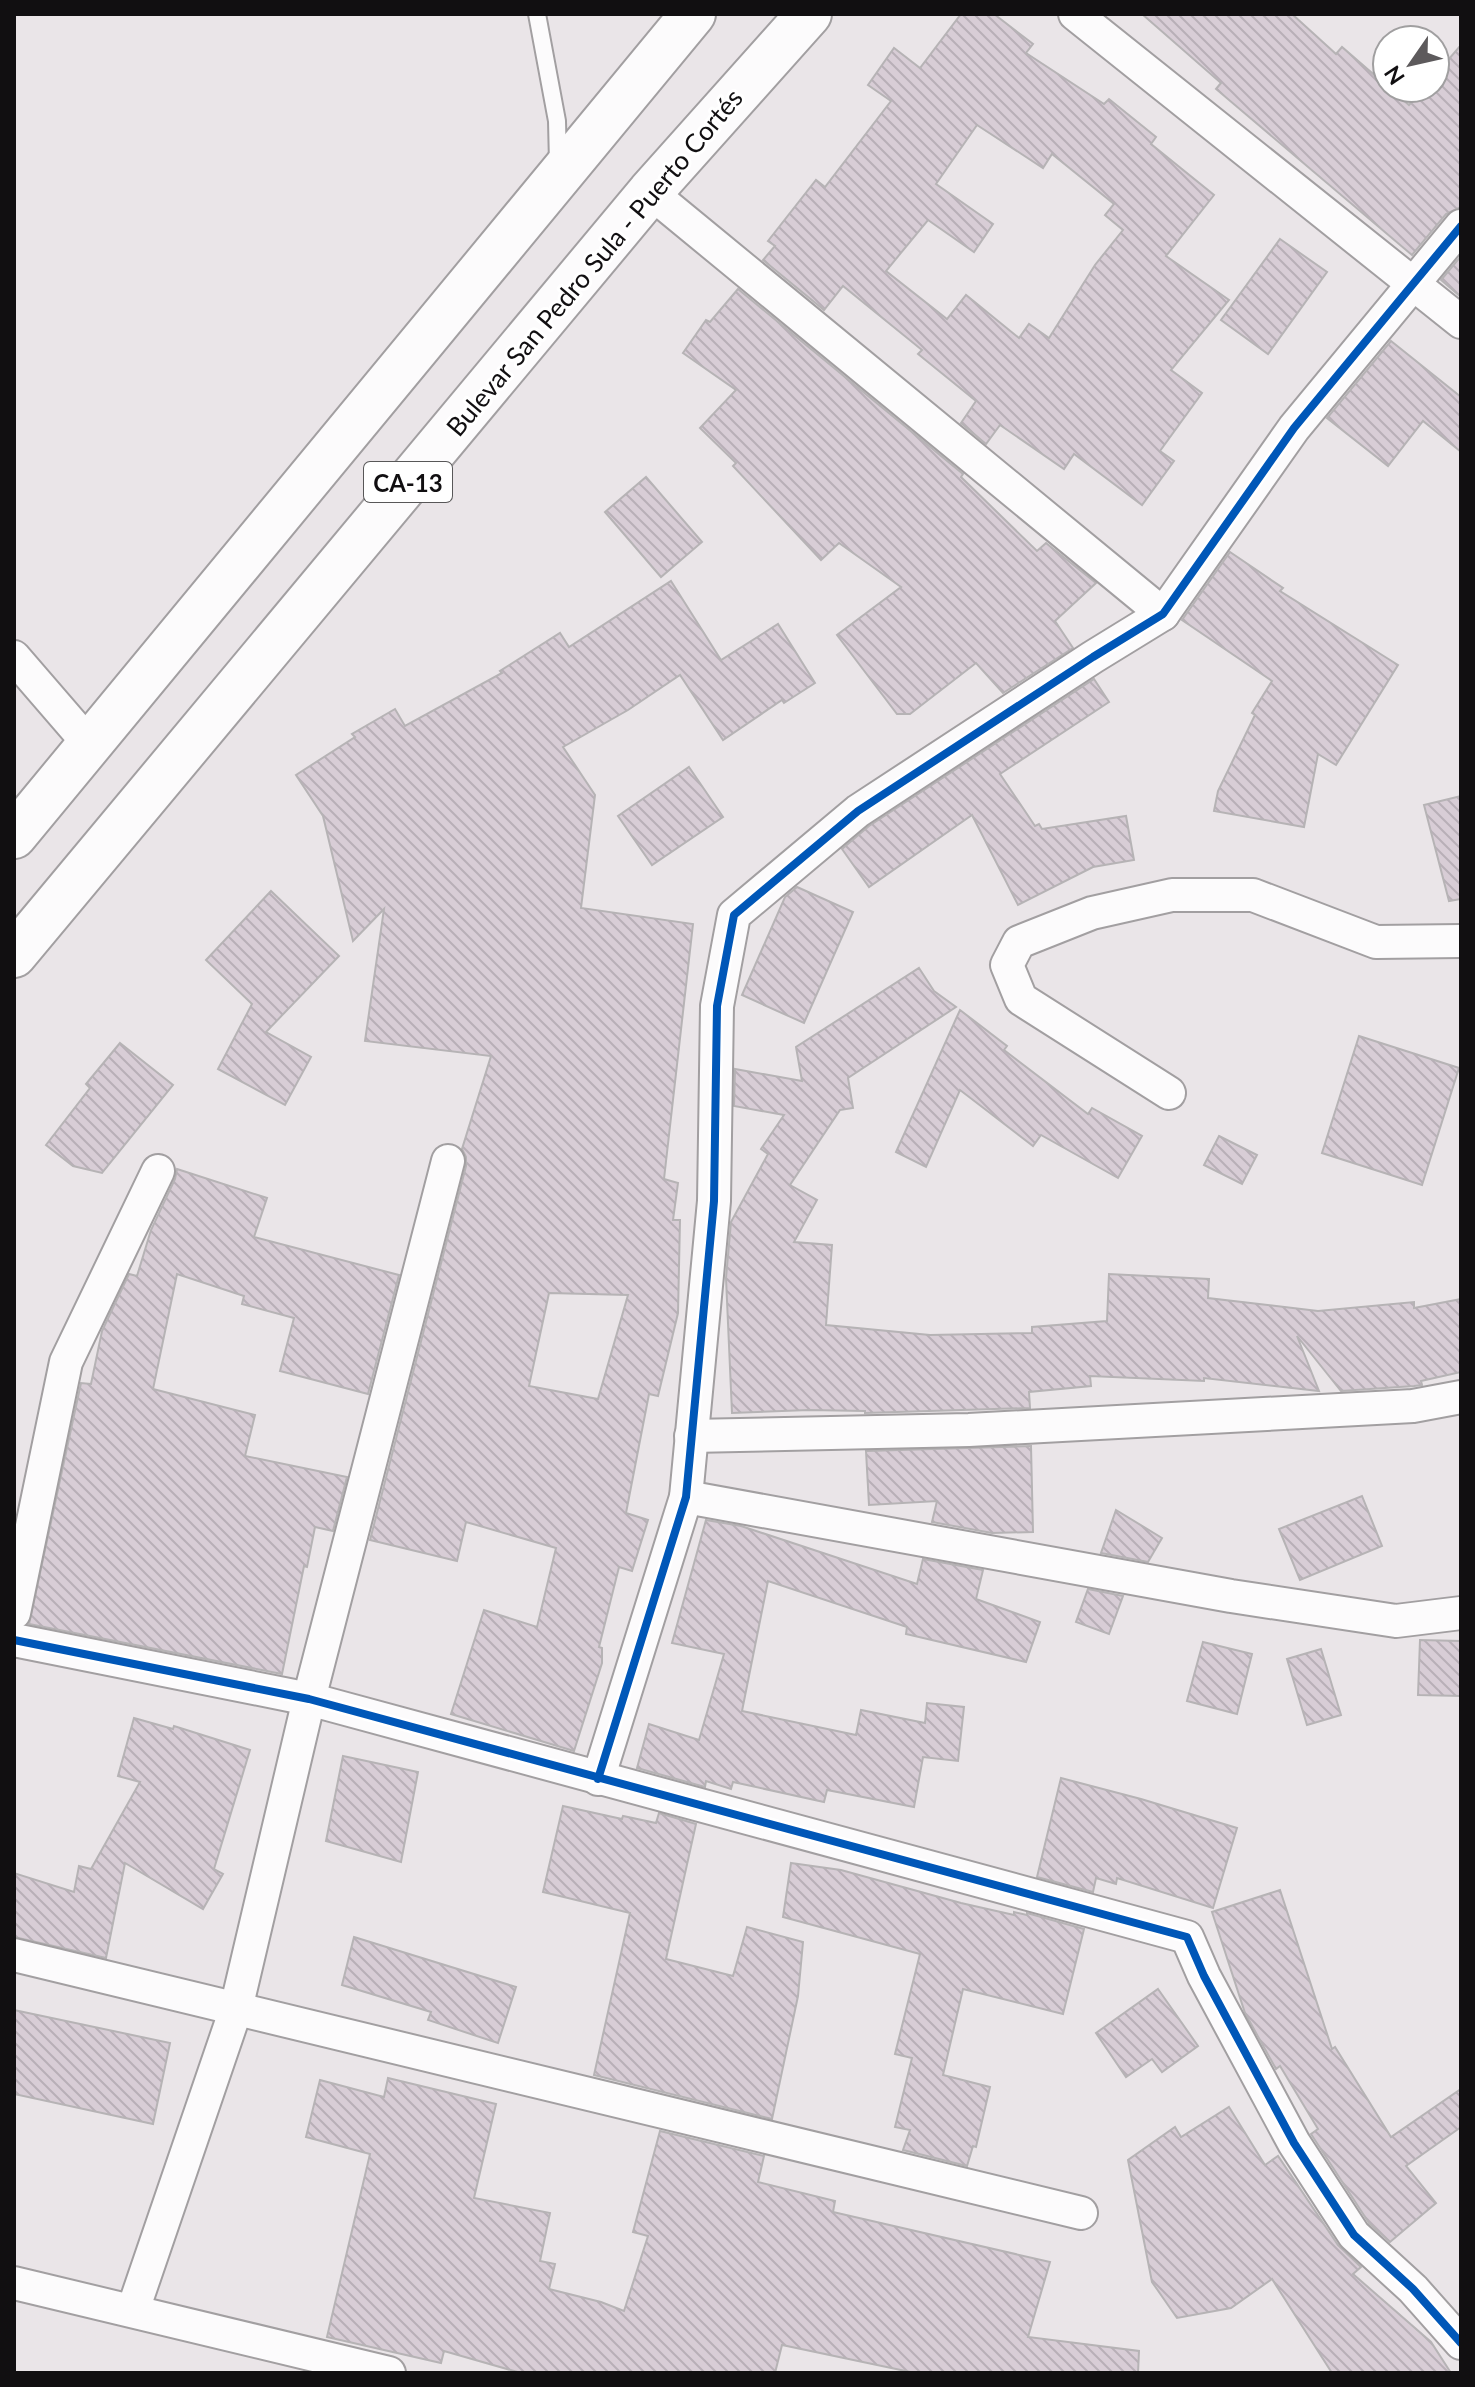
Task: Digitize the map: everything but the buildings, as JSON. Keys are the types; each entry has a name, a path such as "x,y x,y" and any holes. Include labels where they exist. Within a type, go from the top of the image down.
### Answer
{"highway":[{"name":"CA-13","path":"14,836 693,14"},
{"name":"Bulevar San Pedro Sula - Puerto Cortés","path":"14,955 650,192 809,14"}],"street":[{"path":"1075,14 1461,322"},
{"path":"650,192 1163,614"},
{"path":"598,1779 686,1497 714,1201 717,1006 734,915 858,811 1163,614 1294,428 1461,226"},
{"path":"14,657 90,745"},
{"path":"1169,1093 1021,999 1007,965 1019,942 1092,913 1172,895 1253,895 1376,942 1461,941"},
{"path":"133,2310 236,2009 309,1699 448,1161"},
{"path":"14,1613 66,1362 158,1171"},
{"path":"691,1436 969,1430 1413,1406 1461,1397"},
{"path":"686,1497 1231,1596 1396,1621 1461,1613"},
{"path":"14,1640 309,1699 1187,1937 1204,1976 1294,2143 1354,2235 1413,2289 1461,2343"},
{"path":"14,1955 1081,2213"},
{"path":"14,2283 389,2373"}],"lane":[{"path":"537,14 557,121 559,176"}],"cycle path":[{"path":"598,1779 686,1497 714,1201 717,1006 734,915 858,811 1163,614 1294,428 1461,226"},
{"path":"14,1640 309,1699 1187,1937 1204,1976 1294,2143 1354,2235 1413,2289 1461,2343"}]}
